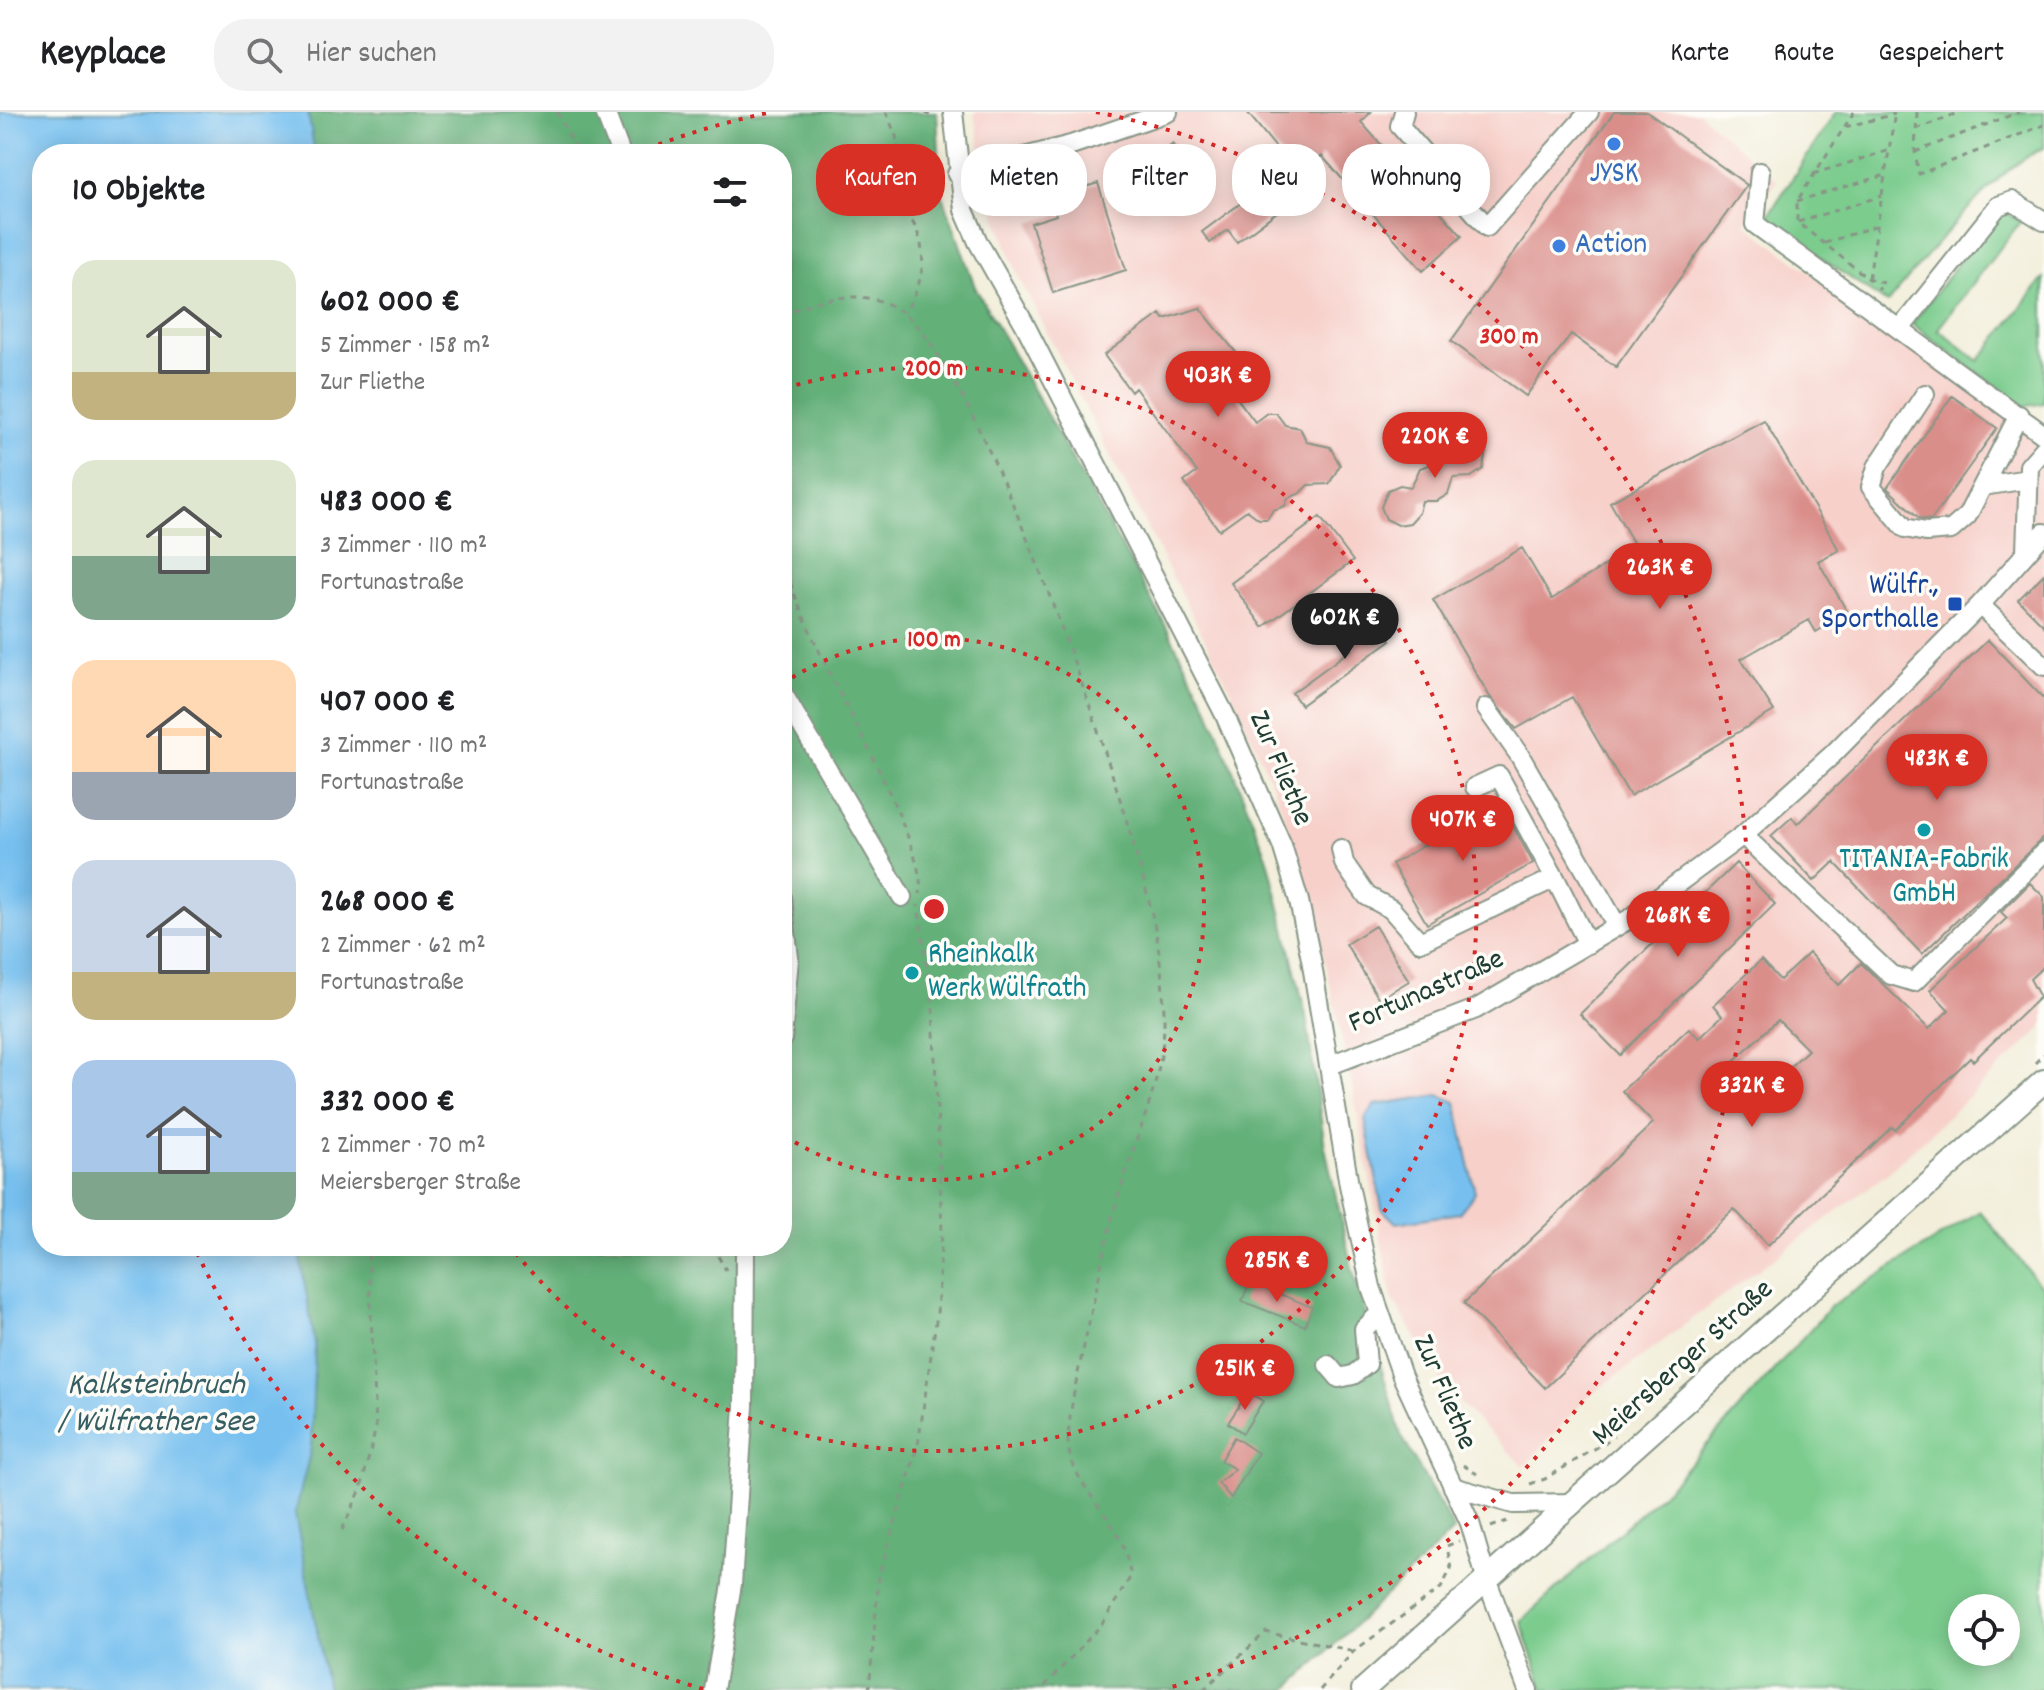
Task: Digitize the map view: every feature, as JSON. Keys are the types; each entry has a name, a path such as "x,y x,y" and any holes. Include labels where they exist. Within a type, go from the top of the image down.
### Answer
{"main road":[{"name":"Meiersberger Straße","path":"1363,1690 2044,1081"}],"street":[{"path":"605,112 617,144"},
{"name":"Zur Fliethe","path":"953,112 957,174 964,210 978,242 1024,323 1255,779 1299,901 1359,1236 1380,1313 1402,1376 1474,1534 1486,1578 1528,1690"},
{"path":"957,174 1071,145 1168,112"},
{"path":"1404,112 1400,126 1487,227 1589,112"},
{"path":"1760,172 1755,224 2044,435"},
{"path":"1900,329 1998,206 2012,201 2044,221"},
{"path":"1925,394 1877,467 1871,487 1905,528 1926,532 1951,530 1967,516 2019,415"},
{"path":"2026,551 2029,466 2044,449"},
{"path":"1983,486 2028,479"},
{"name":"Fortunastraße","path":"1330,1065 1476,1009 1617,926 1743,835 1832,755 1980,605 2044,533"},
{"path":"1980,605 2044,666"},
{"path":"1486,708 1520,756 1617,926"},
{"path":"792,709 902,897"},
{"path":"1475,787 1499,776 1588,944"},
{"path":"1743,835 1891,975 1914,982 2044,852"},
{"path":"1341,849 1344,863 1367,896 1391,909 1420,942 1555,878"},
{"path":"714,1690 732,1584 744,1406 745,1256"},
{"path":"1328,1365 1339,1378 1353,1375 1367,1364 1364,1329 1380,1313"},
{"name":"Zur Fliethe","path":"1453,1487 1513,1504 1573,1503"},
{"path":"717,1667 725,1690"}],"path":[{"path":"557,112 574,144"},
{"path":"886,112 896,136 899,155 890,190 908,213 923,248 922,272 916,296 904,313"},
{"path":"1854,112 1797,201 1797,222 1869,279 1884,283 1875,296"},
{"path":"1917,112 1915,152 1919,174 2044,125"},
{"path":"1915,129 1961,112"},
{"path":"1915,152 2019,112"},
{"path":"1842,128 1895,113 1869,279"},
{"path":"1812,174 1890,150"},
{"path":"1797,201 1886,175"},
{"path":"1797,222 1882,196"},
{"path":"1823,244 1878,225"},
{"path":"792,310 807,303 840,297 866,298 904,313 953,379 1016,513 1095,725 1132,843 1158,944 1163,1040 1156,1077 1113,1213 1077,1374 1068,1439 1072,1459 1121,1541 1131,1576 1102,1624 1041,1690"},
{"path":"792,586 867,744 916,861 923,882 917,910 919,930 933,1009 942,1231 937,1314 918,1445 879,1576 869,1690"},
{"path":"342,1530 361,1489 376,1427 368,1256"},
{"path":"1457,1461 1480,1476"},
{"path":"1320,1690 1354,1651 1441,1588 1451,1569 1447,1546 1510,1520"},
{"path":"1203,1690 1266,1632 1354,1651"}],"shaded area":[{"path":"974,112 1698,112 1777,181 1745,224 2044,446 2044,1026 1888,1173 1584,1400 1524,1467 1448,1391 1392,1298 1352,1084 1306,876 1273,786 1228,685 1018,276 996,216 1087,216 1087,144 980,144"}],"green space":[{"path":"308,112 937,112 939,144 816,144 816,216 945,216 945,201 975,287 1160,615 1209,710 1268,859 1306,1015 1325,1147 1352,1268 1401,1435 1454,1530 1287,1690 328,1690 295,1514 311,1448 315,1344 300,1256 792,1256 792,144 313,144"},
{"path":"1836,112 2044,112 2044,148 2024,159 1982,195 1887,303 1765,220"},
{"path":"1999,209 2021,221 1938,329 1979,361 2044,278 2044,403 2023,407 1912,324"},
{"path":"1980,1211 2044,1290 2044,1690 1544,1690 1521,1621 1668,1488 1831,1306"}],"water":[{"name":"Kalksteinbruch / Wülfrather See","path":"0,112 308,112 313,144 32,144 32,1256 300,1256 315,1344 311,1448 295,1514 328,1690 0,1690"},
{"path":"1439,1095 1456,1102 1475,1193 1459,1213 1396,1223 1382,1209 1365,1119 1375,1105"}],"building":[{"path":"1247,112 1371,112 1361,122 1380,144 1342,144 1342,179 1326,161 1326,144 1273,144"},
{"path":"1614,112 1647,112 1747,185 1616,367 1571,334 1526,396 1451,341"},
{"path":"1098,183 1103,199 1103,216 1109,216 1126,270 1053,293 1031,223 1053,216 1087,216 1087,187"},
{"path":"1232,210 1232,216 1271,216 1237,242 1228,230 1210,243 1202,232"},
{"path":"1375,216 1444,216 1462,236 1423,271"},
{"path":"1200,308 1259,381 1237,398 1255,422 1267,413 1276,413 1285,425 1300,428 1307,442 1330,447 1340,465 1329,484 1308,485 1299,494 1288,498 1285,506 1273,510 1267,519 1259,519 1247,510 1219,530 1184,482 1197,472 1135,388 1131,392 1104,355 1160,314 1164,319"},
{"path":"1952,396 1997,428 1931,520 1919,518 1887,488"},
{"path":"1764,420 1839,550 1818,561 1848,613 1816,632 1809,620 1741,659 1774,711 1630,796 1572,697 1516,729 1490,697 1433,600 1522,548 1552,599 1635,546 1610,502"},
{"path":"1471,435 1486,449 1483,469 1471,477 1453,478 1448,494 1437,501 1422,501 1419,513 1410,523 1398,525 1386,519 1381,507 1388,490 1400,485 1411,487 1420,468 1441,461 1451,439"},
{"path":"1320,517 1353,561 1263,627 1231,583"},
{"path":"2044,574 2044,626 2018,600"},
{"path":"1377,620 1391,640 1301,705 1292,693 1352,649 1346,642"},
{"name":"TITANIA-Fabrik GmbH","path":"1988,640 2044,699 2044,837 1922,954 1834,862 1814,881 1771,836 1792,817 1797,824"},
{"path":"1500,802 1533,863 1427,924 1392,864"},
{"path":"1736,863 1775,904 1620,1055 1580,1014"},
{"path":"2030,883 2044,897 2044,966 2030,979 2040,997 1895,1130 1892,1127 1768,1245 1734,1209 1545,1388 1464,1303 1653,1123 1622,1091 1689,1028 1699,1038 1722,1016 1713,1005 1761,960 1780,980 1809,953 1839,985 1861,963 1929,1029 1949,1010 1930,990 2007,918 2001,912","holes":["1778,1020 1808,1050 1756,1098 1727,1067"]},
{"path":"1375,926 1409,981 1379,999 1346,944"},
{"path":"1250,1282 1312,1307 1305,1326 1242,1301"},
{"path":"1248,1392 1263,1401 1243,1433 1228,1423"},
{"path":"1234,1437 1258,1453 1231,1498 1218,1483 1235,1469 1220,1461"}],"place":[{"name":"JYSK","path":"1614,144"},
{"name":"Action","path":"1559,246"},
{"name":"Wülfr., Sporthalle","path":"1955,604"},
{"name":"TITANIA-Fabrik GmbH","path":"1924,830"},
{"name":"Rheinkalk Werk Wülfrath","path":"912,973"}]}
